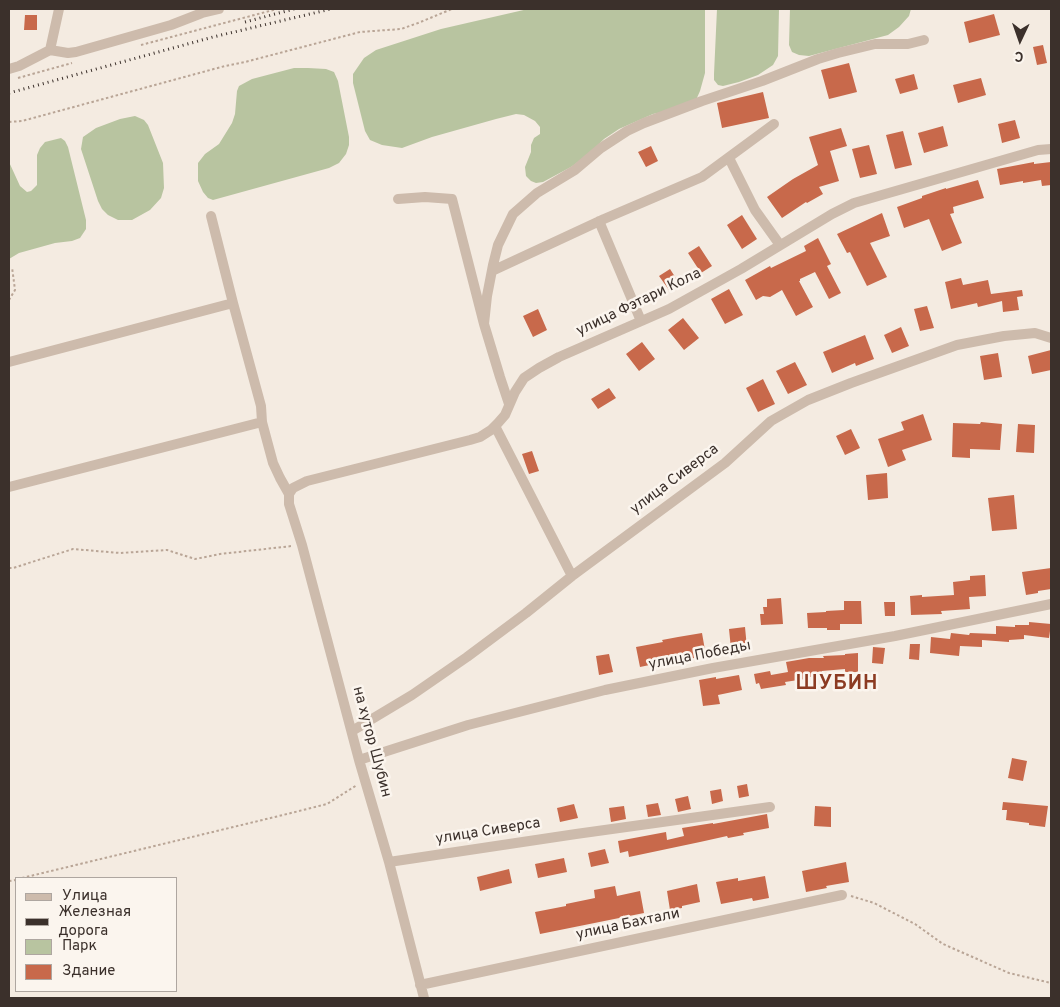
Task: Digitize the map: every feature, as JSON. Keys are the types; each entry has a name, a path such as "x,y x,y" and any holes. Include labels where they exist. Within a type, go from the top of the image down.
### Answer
{"street":[{"path":"50,50 59,9"},
{"path":"9,69 32,60 50,50 68,53 76,52 171,25 203,11 218,9"},
{"path":"484,324 487,296 498,245 513,214 537,193 575,170 602,148 628,131 702,101 762,81 818,59 875,44 908,44 924,40"},
{"path":"492,270 702,177 774,124"},
{"name":"улица Фэтари Кола","path":"289,494 294,488 307,481 480,436 491,430 504,415 524,378 539,368 559,357 669,309 854,203 1038,150 1051,149"},
{"path":"729,158 755,210 780,245"},
{"path":"398,199 425,197 452,199 484,324 509,404"},
{"name":"на хутор Шубин","path":"211,216 261,406 262,422 273,463 289,494 289,504 389,862 424,998"},
{"path":"599,221 642,321"},
{"path":"9,362 233,303"},
{"name":"улица Сиверса","path":"352,731 444,674 526,614 572,576 725,463 771,421 808,400 851,382 957,345 1004,336 1035,333 1051,338"},
{"path":"9,487 262,422"},
{"path":"495,426 572,576"},
{"name":"улица Победы","path":"359,760 468,725 605,690 713,668 895,636 1051,604"},
{"name":"улица Сиверса","path":"389,862 770,808"},
{"name":"улица Бахтали","path":"420,985 842,895"}],"path":[{"path":"138,46 277,9"},
{"path":"9,122 22,121 360,32 400,29 452,9"},
{"path":"18,78 73,63"},
{"path":"9,300 15,290 12,267"},
{"path":"9,568 73,549 120,553 166,550 194,559 220,554 302,545"},
{"path":"26,877 327,804 365,780"},
{"path":"842,895 874,903 914,924 943,944 1009,974 1051,983"}],"green space":[{"path":"528,9 705,9 705,73 696,100 671,110 653,114 619,129 571,167 543,182 536,183 526,176 525,167 534,138 540,134 540,127 535,121 524,115 516,114 496,119 432,137 402,148 382,145 370,140 365,131 353,83 353,74 364,58 376,50 441,29"},
{"path":"717,9 779,9 778,56 773,65 758,75 739,82 723,86 718,85 714,80"},
{"path":"790,9 911,9 909,16 888,35 809,56 792,52 789,45"},
{"path":"294,68 326,69 334,72 338,81 349,137 346,154 339,163 329,168 213,200 208,198 198,181 198,163 205,154 219,144 232,123 239,86 252,79"},
{"path":"135,116 144,120 148,125 163,163 164,188 161,198 150,210 132,220 118,220 108,215 102,209 81,149 83,137 96,128 120,119"},
{"path":"61,138 68,147 86,220 86,229 80,238 19,253 9,259 9,162 20,186 27,192 31,191 37,185 37,155 40,148 45,142"}],"building":[{"path":"994,14 1000,35 969,43 964,22"},
{"path":"25,15 37,15 37,30 24,30"},
{"path":"1043,45 1047,63 1037,65 1033,47"},
{"path":"849,63 857,92 829,99 821,70"},
{"path":"914,74 918,89 900,94 895,79"},
{"path":"981,78 986,95 958,103 953,85"},
{"path":"763,92 769,118 722,128 717,103"},
{"path":"1015,120 1020,138 1002,143 998,124"},
{"path":"943,126 948,146 924,153 918,133"},
{"path":"841,128 847,146 830,151 839,181 819,187 823,194 806,202 782,218 767,197 818,165 809,137"},
{"path":"903,131 912,165 895,169 886,135"},
{"path":"869,145 877,174 860,178 852,149"},
{"path":"651,146 658,161 646,167 638,152"},
{"path":"1034,162 1034,164 1051,162 1051,185 1042,186 1041,180 1000,185 997,169"},
{"path":"978,180 984,198 953,207 954,213 950,214 962,243 942,251 929,219 904,228 897,207 946,188"},
{"path":"882,213 890,236 870,243 887,277 867,286 850,252 847,253 837,234"},
{"path":"742,215 757,239 742,249 727,225"},
{"path":"818,238 831,264 827,266 841,293 829,299 815,272 799,281 813,307 796,316 782,290 770,297 763,296 756,300 745,280 770,266 771,268 806,251 804,246"},
{"path":"699,246 712,266 701,273 688,253"},
{"path":"670,269 679,283 669,290 659,276"},
{"path":"961,278 963,285 988,280 991,294 1022,290 1023,296 1017,297 1019,310 1003,312 1002,301 978,307 977,303 951,309 945,282"},
{"path":"729,289 743,315 725,324 711,299"},
{"path":"927,306 934,328 920,331 914,309"},
{"path":"538,309 547,330 533,337 523,316"},
{"path":"683,318 699,338 684,350 668,330"},
{"path":"901,327 909,346 892,353 884,335"},
{"path":"865,335 874,359 856,366 855,363 832,373 823,352"},
{"path":"642,342 655,359 639,371 626,354"},
{"path":"1051,350 1051,370 1032,374 1028,356"},
{"path":"998,353 1002,377 984,380 980,356"},
{"path":"795,362 807,385 788,394 776,371"},
{"path":"763,379 775,404 758,412 746,388"},
{"path":"609,388 616,398 598,409 591,399"},
{"path":"923,414 932,440 902,450 906,460 888,467 878,439 904,430 901,422"},
{"path":"981,422 1002,424 1000,450 970,449 970,458 952,457 953,423 980,424"},
{"path":"1018,424 1035,425 1034,453 1016,452"},
{"path":"851,429 860,448 845,455 836,436"},
{"path":"532,451 539,471 529,474 522,454"},
{"path":"887,473 888,498 868,500 866,475"},
{"path":"1014,495 1017,529 992,531 988,498"},
{"path":"1051,568 1051,589 1026,595 1022,572"},
{"path":"985,575 986,596 969,597 970,609 941,611 942,614 911,615 910,596 954,595 953,582 970,580 970,576"},
{"path":"781,598 783,624 761,625 760,614 764,614 763,607 767,607 767,599"},
{"path":"844,601 861,601 862,624 840,624 840,630 808,628 807,613 844,610"},
{"path":"884,602 895,602 895,616 885,616"},
{"path":"1029,622 1051,624 1049,638 1024,635 1024,639 1009,640 1009,642 982,640 982,647 960,646 959,656 930,653 931,637 950,639 951,633 969,635 970,633 996,634 996,626 1015,627 1015,625 1029,625"},
{"path":"745,627 747,648 731,649 729,629"},
{"path":"702,633 706,656 688,659 688,657 640,667 636,647"},
{"path":"910,644 920,644 919,660 909,659"},
{"path":"873,647 885,648 883,664 872,663"},
{"path":"858,653 858,672 845,672 845,669 822,671 822,677 805,677 805,679 785,682 786,685 761,689 759,683 756,684 754,674 770,671 771,675 788,672 786,662"},
{"path":"609,654 613,672 599,675 596,656"},
{"path":"739,675 742,690 718,695 720,704 703,706 699,680"},
{"path":"1012,758 1027,761 1023,781 1008,778"},
{"path":"747,784 749,796 739,798 737,786"},
{"path":"721,789 723,801 712,804 710,791"},
{"path":"688,796 691,809 678,812 675,799"},
{"path":"1003,802 1048,806 1045,827 1006,820 1007,810 1002,810"},
{"path":"658,803 661,815 648,817 646,805"},
{"path":"574,804 578,818 560,822 557,808"},
{"path":"624,806 626,819 611,822 609,808"},
{"path":"815,806 831,807 831,827 814,826"},
{"path":"767,814 769,828 743,833 744,835 728,838 727,836 629,857 628,851 620,853 618,841 666,832 667,840 684,836 682,828"},
{"path":"605,849 609,863 591,867 588,853"},
{"path":"564,858 567,872 538,878 535,864"},
{"path":"846,862 849,882 806,892 802,871"},
{"path":"509,869 512,883 480,891 477,877"},
{"path":"765,876 769,898 753,901 752,898 721,904 716,882 738,878 738,881"},
{"path":"697,884 700,902 670,910 667,891"},
{"path":"615,886 617,896 640,891 644,913 540,934 535,912 595,898 594,890"}],"railway":[{"path":"245,22 294,9"},
{"path":"9,93 213,37 331,9"}],"district":[{"name":"ШУБИН","path":"837,685"}]}
